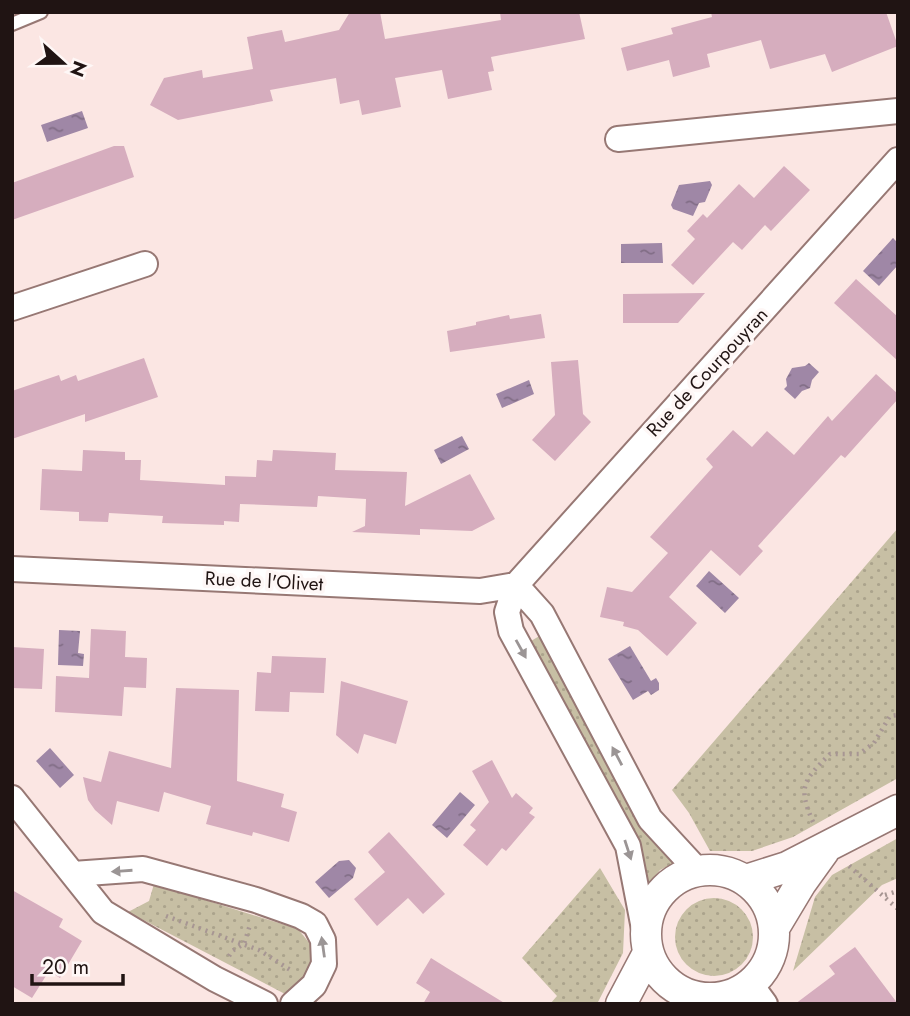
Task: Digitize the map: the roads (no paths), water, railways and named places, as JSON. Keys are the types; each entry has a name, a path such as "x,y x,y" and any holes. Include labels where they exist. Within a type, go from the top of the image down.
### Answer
{"street":[{"path":"618,139 898,111"},
{"name":"Rue de Courpouyran","path":"516,585 898,160"},
{"path":"12,308 145,264"},
{"name":"Rue de l'Olivet","path":"12,569 480,590 516,585"},
{"path":"621,1004 647,943 649,912 660,892 677,878 698,871 723,871 746,880 760,893 770,909 774,928 773,949 764,969 758,994 735,994 718,999 670,998 667,983 655,969 647,943 628,846 511,631 507,612 516,585 542,614 650,819 698,871"},
{"path":"12,798 103,912 215,979 265,1004"},
{"path":"746,880 787,867 898,810"},
{"path":"774,928 801,883 827,848"},
{"path":"73,874 143,869 256,900 301,916 315,924 323,940 324,964 314,985 293,1004"}],"lane":[{"path":"12,24 41,12"}],"water":[{"path":"82,111 88,128 47,142 41,125"},
{"path":"710,181 712,185 705,202 699,203 693,216 673,209 671,205 679,185"},
{"path":"893,238 898,243 898,265 879,286 863,271"},
{"path":"662,243 663,263 621,263 621,244"},
{"path":"809,363 819,372 812,380 810,388 802,391 795,399 784,389 787,386 786,379 792,368"},
{"path":"529,380 534,394 502,408 496,394"},
{"path":"462,436 469,449 441,464 434,450"},
{"path":"709,571 739,598 725,613 696,586"},
{"path":"59,630 80,631 78,653 84,654 83,666 58,665"},
{"path":"630,646 651,681 656,678 659,683 659,690 651,695 648,691 633,700 608,659"},
{"path":"50,748 74,775 60,788 36,761"},
{"path":"460,792 475,805 447,838 432,825"},
{"path":"349,860 356,868 353,878 329,898 315,882 339,861"}]}
